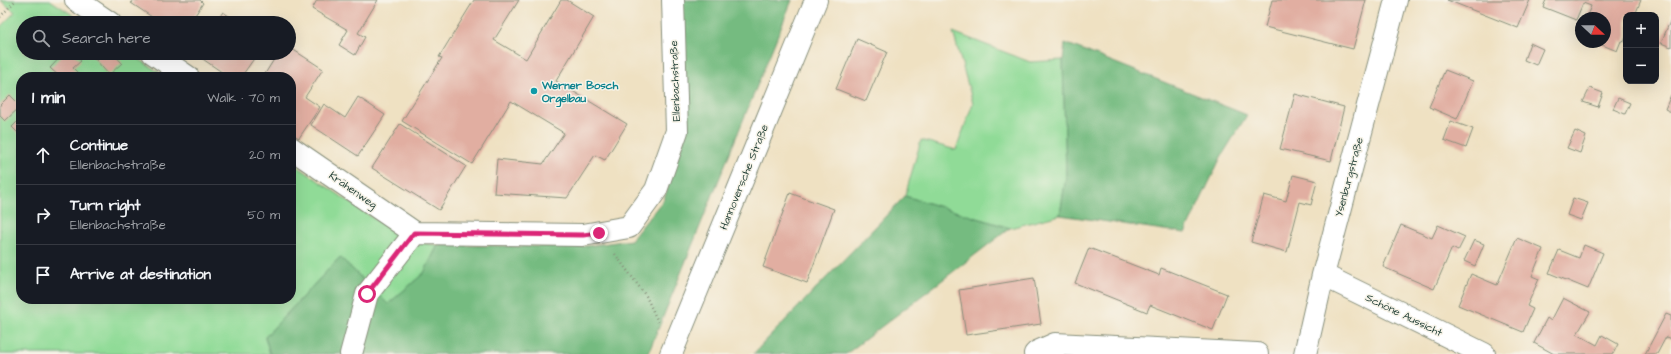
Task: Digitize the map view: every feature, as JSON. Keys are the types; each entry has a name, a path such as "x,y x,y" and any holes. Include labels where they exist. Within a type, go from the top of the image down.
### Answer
{"street":[{"path":"76,0 100,16"},
{"name":"Ellenbachstraße","path":"414,233 583,235 629,227 656,190 677,131 673,0"},
{"name":"Hannoversche Straße","path":"672,353 816,0"},
{"name":"Ysenburgstraße","path":"1305,354 1323,275 1396,0"},
{"path":"163,60 181,72"},
{"name":"Krähenweg","path":"296,151 414,233"},
{"path":"351,354 367,294 414,233"},
{"name":"Schöne Aussicht","path":"1323,275 1484,354"},
{"path":"1035,354 1054,344 1257,354"}],"path":[{"path":"0,17 16,0"},
{"path":"599,233 646,296 672,353"}],"green space":[{"path":"0,0 50,0 74,16 16,16 16,60 140,60 158,72 16,72 16,304 296,304 265,337 270,354 0,354 0,27 15,12"},
{"path":"680,0 792,0 648,354 270,354 265,337 340,257 388,304 424,273 438,245 579,247 631,240 664,199 685,136"},
{"path":"953,32 1030,62 1063,60 1066,176 1060,215 1010,228 905,196 921,140 956,150 973,103"},
{"path":"1065,43 1247,115 1221,157 1185,233 1060,215 1066,176 1063,60"},
{"path":"296,165 373,218 419,243 438,245 424,273 388,304 340,257 296,304"},
{"path":"905,196 1010,228 846,354 753,354"}],"building":[{"path":"133,0 200,0 203,3 195,16 150,16 131,3"},
{"path":"317,0 378,0 358,33 365,37 355,55 339,45 348,30 312,9"},
{"name":"Werner Bosch Orgelbau","path":"474,0 519,0 494,40 526,59 561,0 567,0 594,17 556,81 627,124 605,160 595,155 567,198 494,193 497,159 543,164 564,133 511,101 472,164 402,121 442,58 439,57"},
{"path":"1272,0 1366,0 1353,49 1265,27"},
{"path":"1447,0 1530,0 1518,28"},
{"path":"1546,0 1641,0 1636,12 1623,12 1623,42 1621,41 1617,51 1610,48 1611,48 1611,12 1588,12 1591,6 1583,3 1579,12 1575,12 1575,20 1543,7"},
{"path":"223,12 229,16 220,16"},
{"path":"1671,19 1671,47 1661,43"},
{"path":"857,39 887,52 866,101 836,89"},
{"path":"1530,43 1543,49 1536,65 1524,60"},
{"path":"296,52 323,69 305,97 320,107 299,138 296,136 296,72 266,72 274,60 296,60"},
{"path":"57,60 81,61 73,68 77,72 54,72 50,68"},
{"path":"96,60 119,60 122,63 112,72 106,72"},
{"path":"204,60 253,60 245,72 222,72"},
{"path":"1445,70 1473,81 1457,119 1429,107"},
{"path":"1590,88 1603,93 1598,107 1583,102"},
{"path":"1295,94 1344,107 1331,161 1280,149"},
{"path":"10,95 16,101 16,111 5,121 0,116 0,105"},
{"path":"1671,95 1671,112 1665,109"},
{"path":"358,97 385,115 358,156 311,125 324,104 345,118"},
{"path":"1618,98 1630,103 1625,114 1613,109"},
{"path":"1451,121 1473,129 1466,148 1444,140"},
{"path":"16,123 16,131 12,127"},
{"path":"400,124 466,166 439,210 372,168"},
{"path":"1575,131 1586,136 1580,153 1567,148"},
{"path":"1293,175 1317,181 1311,205 1300,202 1287,252 1251,242 1264,195 1286,201"},
{"path":"790,193 834,209 807,283 763,267"},
{"path":"1573,198 1588,203 1581,220 1567,215"},
{"path":"1401,225 1432,238 1438,225 1465,237 1458,251 1452,248 1434,289 1383,267"},
{"path":"1517,238 1543,249 1532,276 1539,279 1527,306 1533,309 1523,332 1458,305 1471,274 1497,285"},
{"path":"1474,240 1484,244 1475,266 1464,261"},
{"path":"1584,245 1603,253 1588,289 1549,273 1559,250 1579,258"},
{"path":"1089,248 1159,275 1161,268 1227,294 1213,330 1150,305 1147,312 1075,283"},
{"path":"1034,278 1041,324 966,335 959,290"},
{"path":"1563,298 1590,312 1577,334 1597,345 1602,335 1618,344 1613,354 1554,354 1534,343 1547,318 1551,321"},
{"path":"1666,314 1671,316 1671,339 1666,337 1657,354 1645,354"}],"place":[{"name":"Werner Bosch Orgelbau","path":"534,91"}],"route":[{"path":"367,294 414,233 583,235 599,233"}]}
